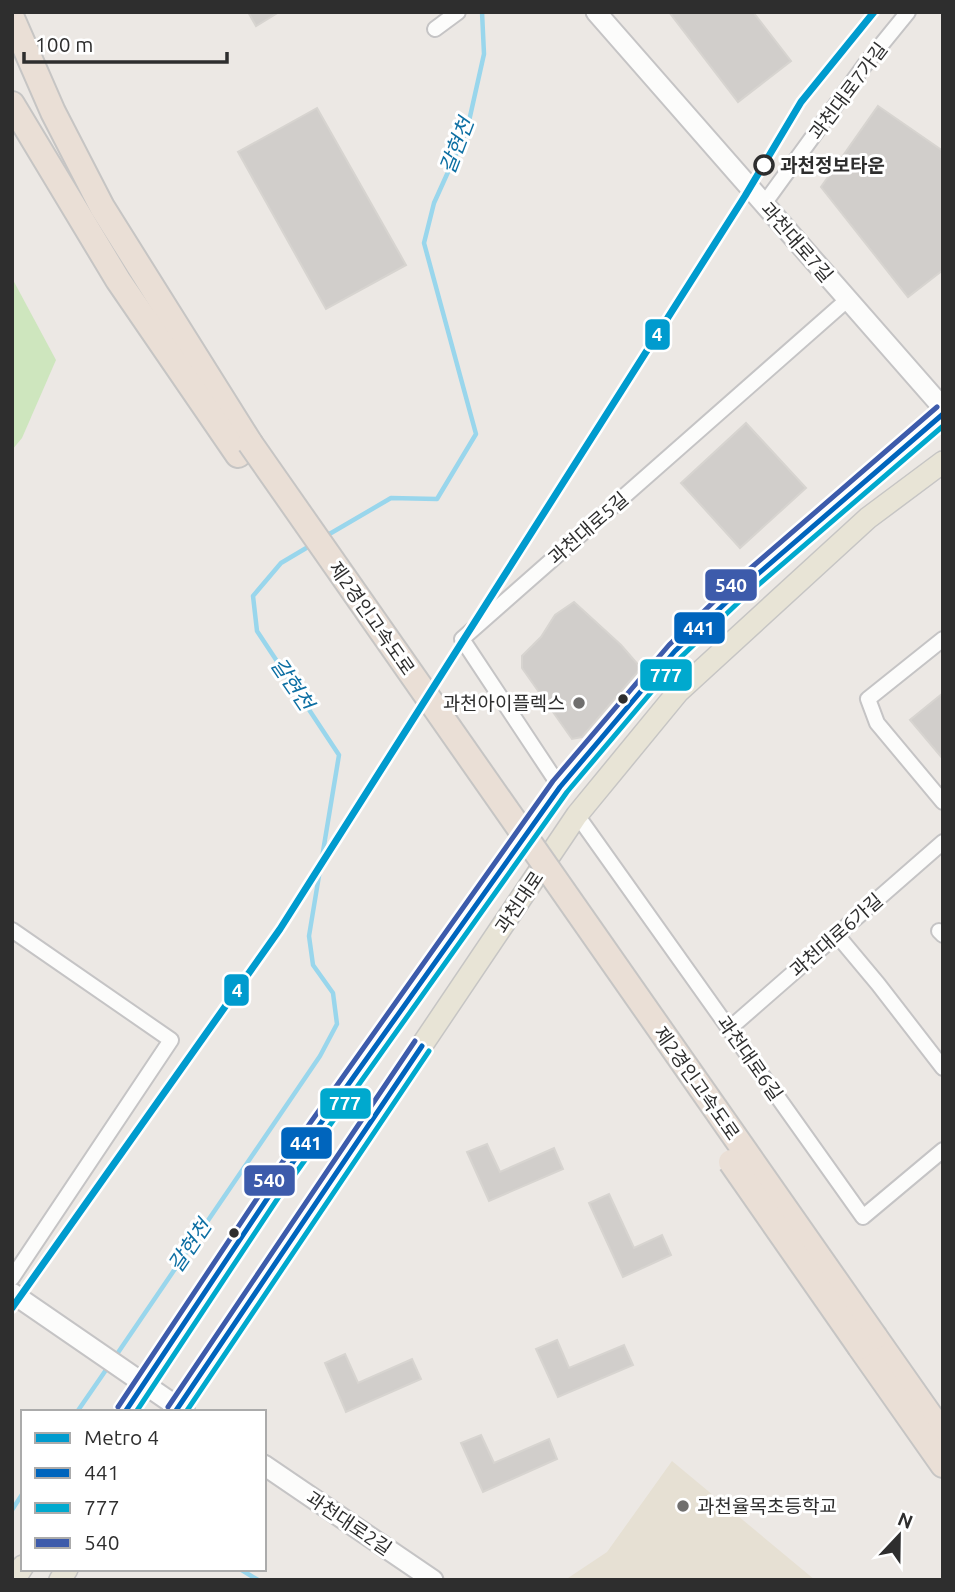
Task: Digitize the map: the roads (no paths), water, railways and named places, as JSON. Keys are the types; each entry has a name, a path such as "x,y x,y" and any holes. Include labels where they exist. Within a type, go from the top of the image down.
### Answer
{"highway":[{"name":"제2경인고속도로","path":"12,18 53,112 102,207 244,449"},
{"name":"제2경인고속도로","path":"12,104 118,280 244,449 867,1342 943,1465"},
{"name":"제2경인고속도로","path":"867,1342 943,1434"}],"main road":[{"name":"과천대로","path":"126,1410 271,1193 560,787 675,651 736,593 943,411"},
{"name":"과천대로","path":"179,1410 577,815 678,692 868,518 943,462"}],"street":[{"path":"435,29 458,12"},
{"name":"과천대로7길","path":"596,12 943,411"},
{"name":"과천대로7가길","path":"764,204 864,66 908,12"},
{"name":"과천대로5길","path":"560,787 461,639 847,300"},
{"path":"943,639 868,699 877,723 943,802"},
{"name":"과천대로6길","path":"577,815 863,1217 943,1150"},
{"name":"과천대로6가길","path":"729,1029 943,842"},
{"path":"12,930 171,1040 12,1278"},
{"path":"837,935 943,1068"},
{"path":"12,1293 179,1410"},
{"name":"과천대로2길","path":"266,1466 433,1580"}],"waterway":[{"name":"갈현천","path":"326,536 391,498 437,499 476,434 424,243 434,203 467,130 484,54 482,12"},
{"name":"갈현천","path":"115,1357 320,1056 337,1024 333,993 313,965 309,936 339,755 257,631 253,596 281,563 313,544"},
{"name":"갈현천","path":"78,1410 108,1367"},
{"name":"갈현천","path":"12,1510 21,1496"},
{"path":"243,1571 258,1580"}],"metro line":[{"name":"4","path":"12,1308 280,929 745,196 801,102 874,12"}],"place":[{"name":"과천정보타운","path":"764,165"},
{"name":"과천아이플렉스","path":"579,703"},
{"name":"과천율목초등학교","path":"683,1506"}]}
